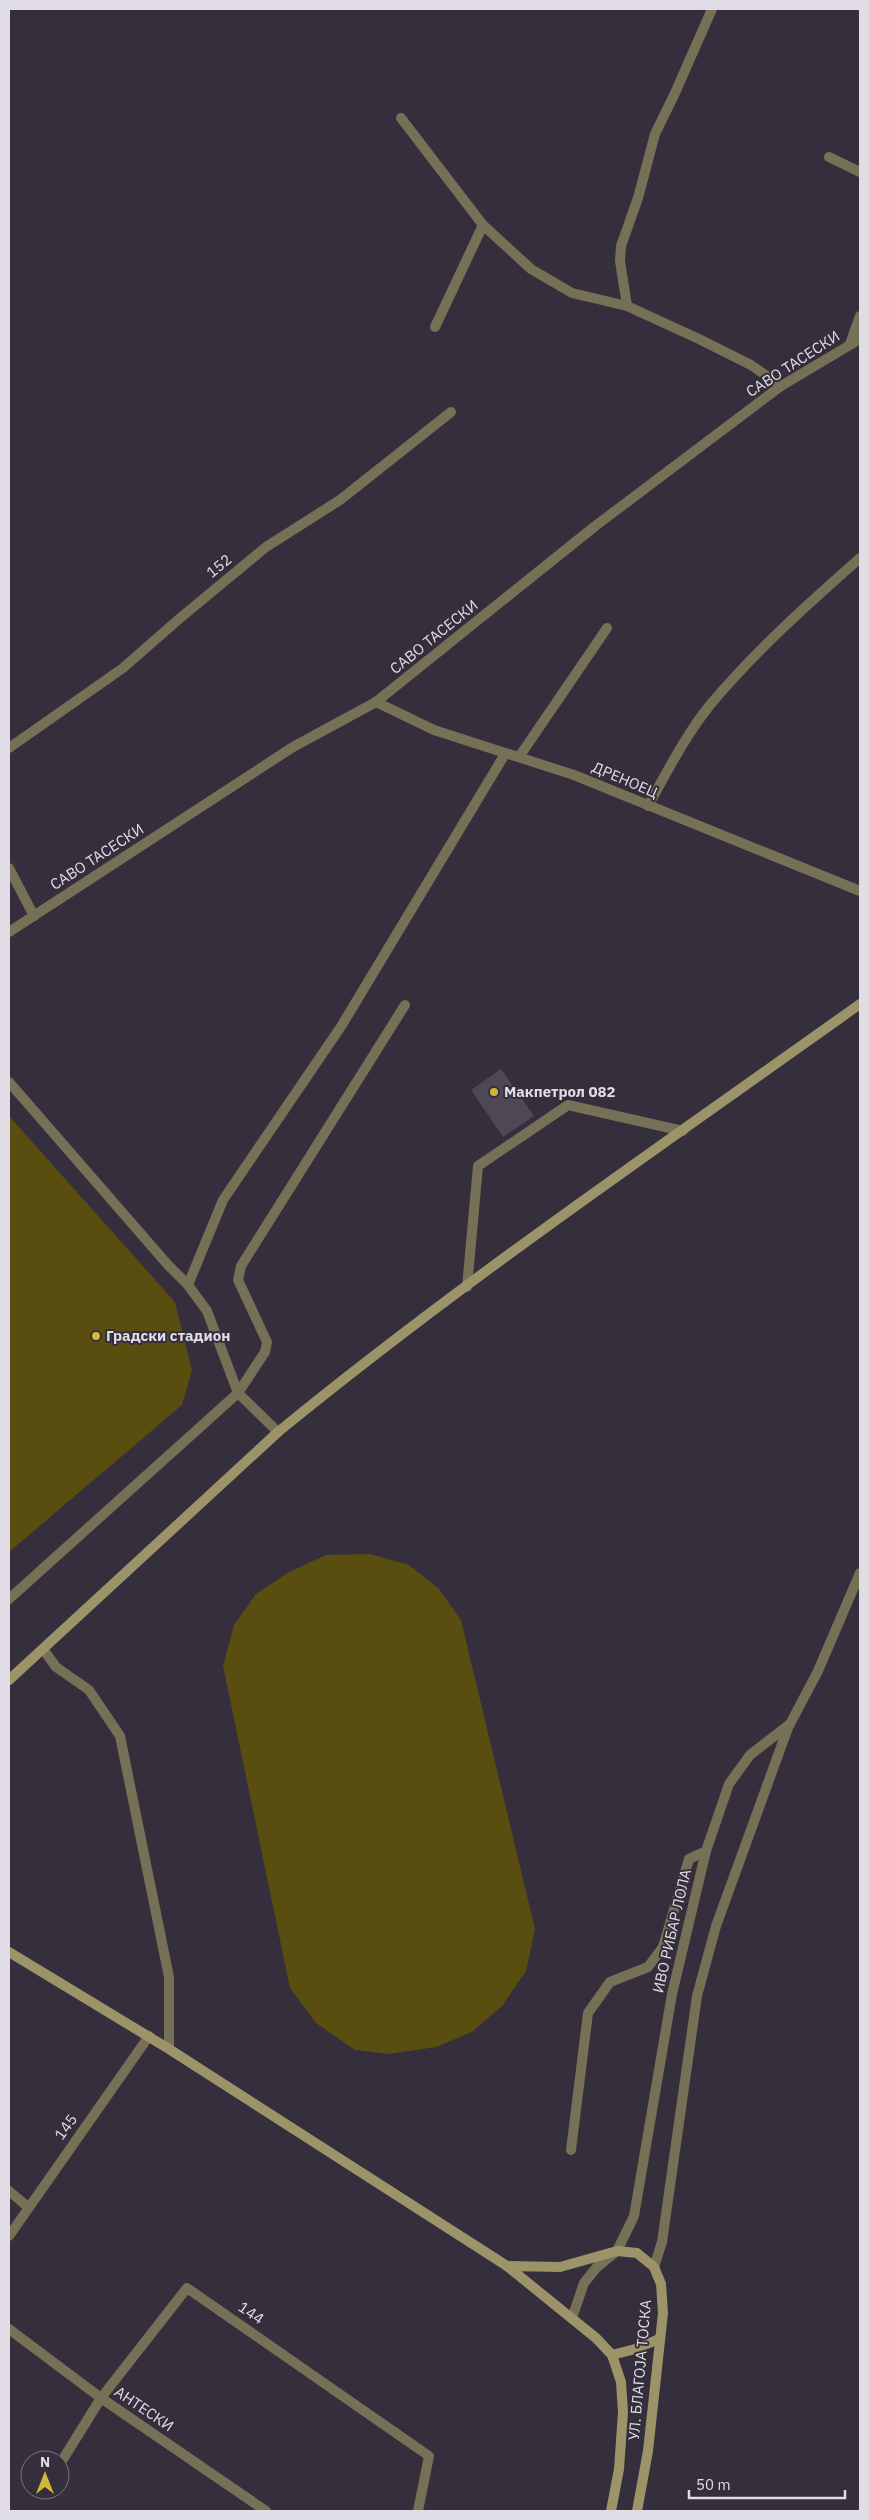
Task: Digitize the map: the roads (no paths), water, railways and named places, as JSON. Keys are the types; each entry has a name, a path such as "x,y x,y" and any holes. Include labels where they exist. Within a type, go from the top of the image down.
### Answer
{"main road":[{"path":"9,1680 278,1432 414,1323 467,1288 553,1221 683,1131 860,1004"},
{"path":"9,1952 149,2036 507,2266 572,2318 612,2355 621,2382 623,2412 619,2469 610,2511"},
{"path":"507,2266 560,2267 618,2251 638,2253 654,2267"},
{"name":"УЛ. БЛАГОЈА ТОСКА","path":"637,2511 648,2451 663,2313 661,2284 654,2267"},
{"path":"612,2355 635,2349 659,2339"}],"street":[{"path":"626,306 620,261 621,246 638,198 655,134 712,9"},
{"path":"401,118 482,225 531,269 572,293 626,306 751,365 781,386"},
{"path":"829,157 860,172"},
{"path":"435,327 482,225"},
{"path":"850,344 860,316"},
{"name":"САВО ТАСЕСКИ","path":"9,932 293,747 376,702 594,527 781,386 860,339"},
{"name":"152","path":"9,748 123,668 266,547 340,500 451,412"},
{"path":"648,806 676,755 709,706 804,607 860,558"},
{"path":"519,757 607,628"},
{"name":"ДРЕНОЕЦ","path":"376,702 434,730 574,775 860,891"},
{"path":"188,1285 223,1200 342,1025 505,754"},
{"path":"9,868 34,916"},
{"path":"9,1599 238,1392 265,1352 268,1342 238,1280 241,1266 405,1005"},
{"path":"9,1082 188,1285 207,1311 238,1392 278,1432"},
{"path":"467,1288 478,1166 568,1105 683,1131"},
{"name":"ИВО РИБАР ЛОЛА","path":"572,2318 584,2283 597,2267 618,2251 634,2216 672,1994 706,1851 729,1784 750,1756 790,1724 818,1671 860,1573"},
{"path":"43,1649 56,1667 89,1690 120,1736 169,1978 169,2049"},
{"path":"654,2267 662,2242 697,1996 716,1926 790,1724"},
{"path":"570,2150 588,2013 610,1982 648,1967 663,1947 689,1860 706,1851"},
{"name":"145","path":"9,2236 149,2036"},
{"path":"9,2191 28,2207"},
{"name":"144","path":"69,2450 101,2398 187,2288 429,2456 418,2511"},
{"name":"АНТЕСКИ","path":"9,2329 101,2398 266,2511"}],"place":[{"name":"Макпетрол 082","path":"494,1092"},
{"name":"Градски стадион","path":"96,1336"}]}
